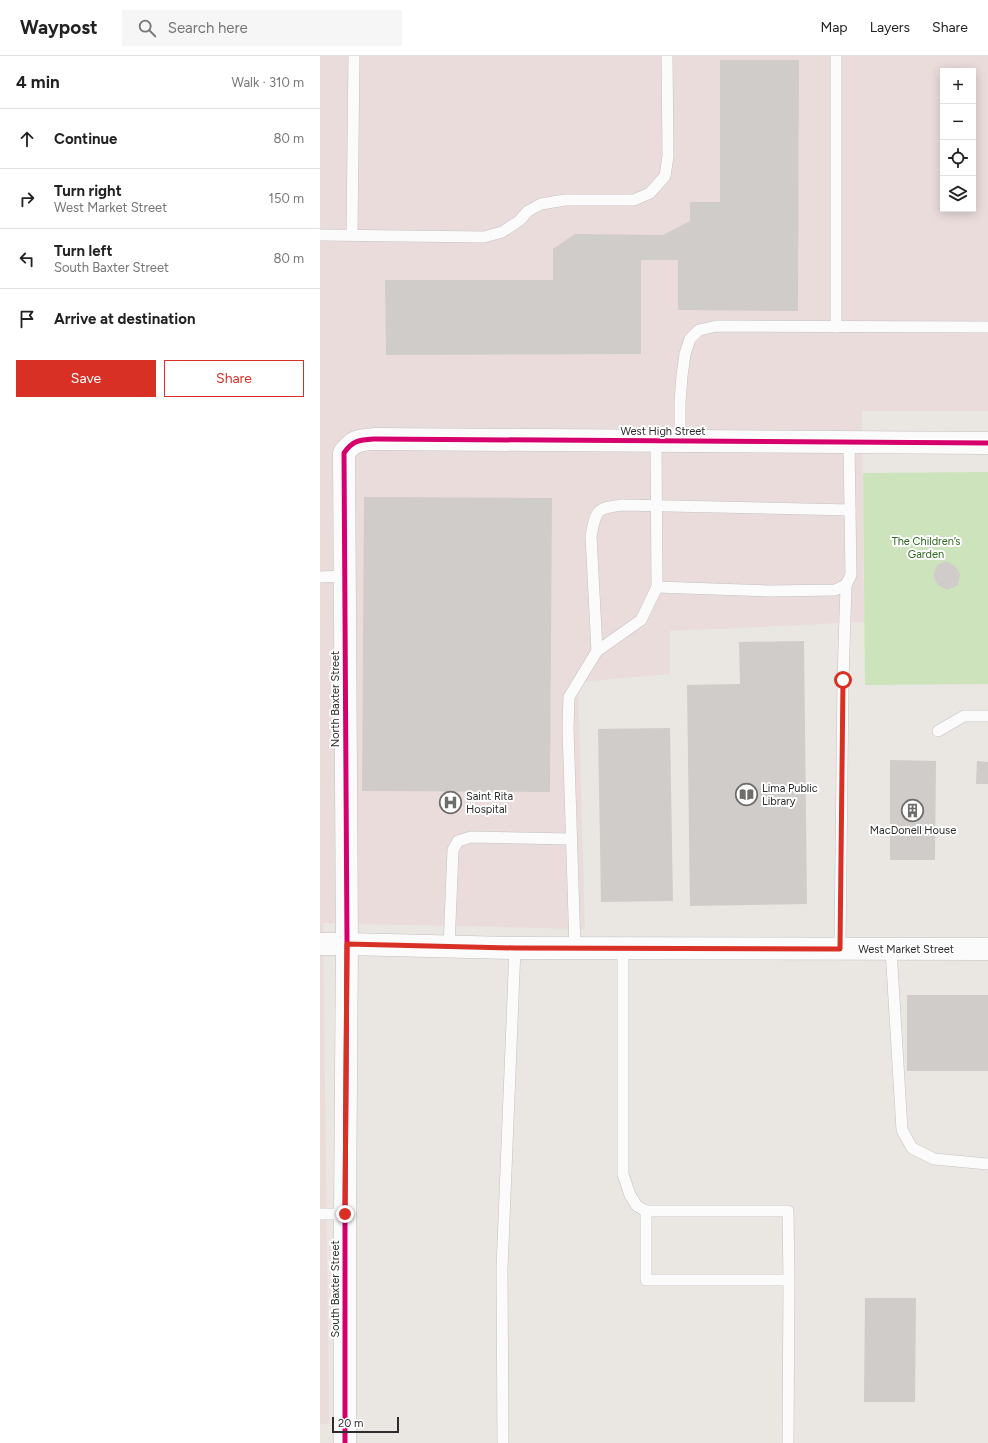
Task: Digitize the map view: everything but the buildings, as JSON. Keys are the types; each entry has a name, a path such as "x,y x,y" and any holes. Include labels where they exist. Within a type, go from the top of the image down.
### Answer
{"street":[{"name":"West High Street","path":"344,453 348,447 355,442 375,439 988,444"},
{"name":"North Baxter Street","path":"344,453 347,944"},
{"name":"West Market Street","path":"320,944 515,948 988,950"},
{"name":"South Baxter Street","path":"345,1443 347,944"}],"lane":[{"path":"352,236 354,56"},
{"path":"320,235 484,237 502,232 519,221 528,211 541,204 565,200 634,200 650,193 664,176 668,156 667,56"},
{"path":"836,56 836,327"},
{"path":"680,442 680,402 685,354 690,339 699,330 717,326 988,327"},
{"path":"575,948 568,728 569,697 597,651 641,620 657,587 656,442"},
{"path":"840,949 843,680 846,585 851,575 849,443"},
{"path":"597,651 591,536 595,517 598,511 606,507 623,505 850,510"},
{"path":"320,577 345,576"},
{"path":"657,587 809,591 835,590 846,585"},
{"path":"938,731 964,716 988,716"},
{"path":"448,947 453,850 458,841 471,837 571,839"},
{"path":"503,1443 502,1270 515,948"},
{"path":"623,948 623,1174 630,1195 637,1206 646,1211 788,1211 788,1443"},
{"path":"891,949 902,1130 912,1148 934,1159 988,1164"},
{"path":"646,1211 646,1280 789,1280"},
{"path":"320,1214 345,1214"}],"shaded area":[{"name":"Saint Rita Hospital","path":"320,56 988,56 988,411 862,411 864,622 670,631 670,674 578,682 585,929 323,923 329,1424 320,1424"}],"green space":[{"name":"The Children’s Garden","path":"988,472 988,684 865,685 863,473"}],"cycle path":[{"path":"345,1443 347,944 344,453 354,443 375,439 988,443"}],"place":[{"name":"Lima Public Library","path":"747,794"},
{"name":"Saint Rita Hospital","path":"451,802"},
{"name":"MacDonell House","path":"913,810"}],"route":[{"path":"345,1214 347,944 515,948 840,949 843,680"}]}
